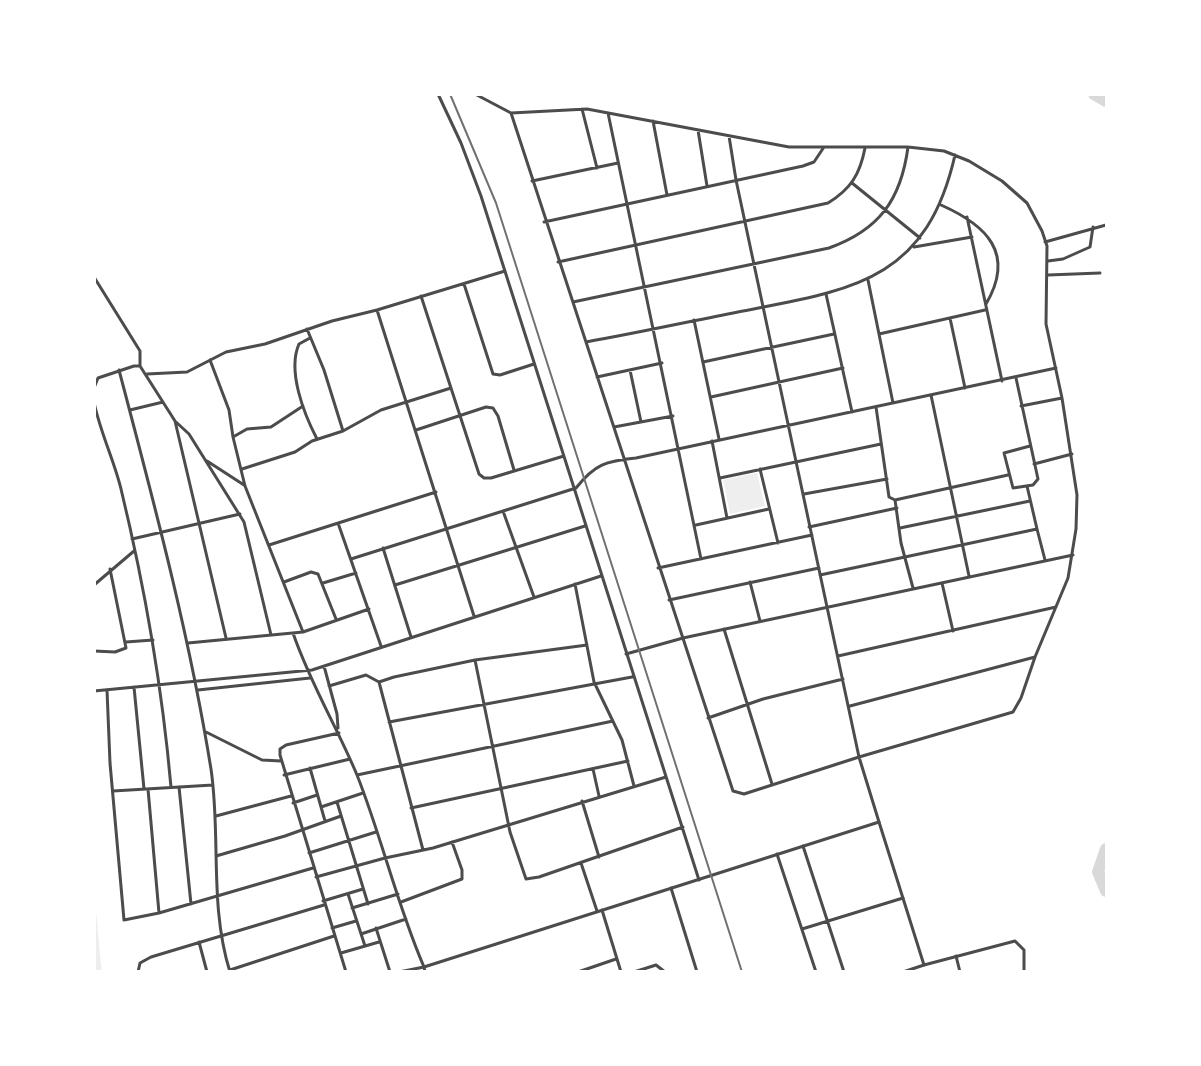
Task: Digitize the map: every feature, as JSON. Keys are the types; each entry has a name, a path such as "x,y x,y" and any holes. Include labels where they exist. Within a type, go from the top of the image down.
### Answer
{"street":[{"path":"438,94 471,168 699,880"},
{"path":"475,94 511,113 582,109 789,147 927,148 955,155 984,170 1016,192 1035,215 1045,242 1048,261 1046,324 1062,398 1077,495 1073,555 1068,578 1035,657 1021,699 1013,712 742,795 733,791 658,568 573,302 544,222 511,113"},
{"path":"582,109 597,168"},
{"path":"608,113 696,525 701,559"},
{"path":"653,121 667,195"},
{"path":"698,130 707,186"},
{"path":"729,136 744,222 860,757 924,965"},
{"path":"544,222 809,164 819,157 824,147"},
{"path":"573,302 829,248 848,241 866,230 885,211 903,179 908,147"},
{"path":"558,262 828,202 852,183 862,166 865,148"},
{"path":"586,342 826,294 868,280 889,268 920,238 941,205 955,155"},
{"path":"532,181 618,163"},
{"path":"852,183 920,238"},
{"path":"941,205 967,217 986,233 996,255 997,279 986,307"},
{"path":"967,217 1002,381"},
{"path":"1045,242 1107,225"},
{"path":"1048,261 1063,259 1090,247 1093,227"},
{"path":"912,248 972,237"},
{"path":"147,374 187,372 226,352 265,344 355,314 377,310 505,271"},
{"path":"1048,275 1100,273"},
{"path":"94,277 140,351 141,366 163,402 175,421 189,434 240,514 249,538 271,635"},
{"path":"868,280 893,403"},
{"path":"464,284 493,374 500,375 534,364"},
{"path":"826,294 852,412"},
{"path":"421,296 479,474 487,478 564,456"},
{"path":"879,334 950,318 986,307"},
{"path":"377,310 474,616"},
{"path":"950,318 965,388"},
{"path":"694,320 719,439"},
{"path":"307,329 324,370 343,431"},
{"path":"703,362 834,334"},
{"path":"310,338 299,344 295,360 303,406 318,439"},
{"path":"210,360 229,410 245,486 303,632"},
{"path":"597,377 662,363"},
{"path":"94,388 98,378 119,370 141,366"},
{"path":"711,397 843,368"},
{"path":"351,559 574,489 590,471 609,461 1056,368"},
{"path":"119,370 162,532 198,690 216,816 217,896 230,971 334,936"},
{"path":"630,370 641,422"},
{"path":"1016,378 1021,406 1030,446 1034,464 1037,481 1027,486 1013,488 1004,453 1030,446"},
{"path":"241,470 295,452 318,439 343,431 381,410 451,388"},
{"path":"932,395 969,576"},
{"path":"1021,406 1062,398"},
{"path":"94,402 116,467 153,640 161,684 171,787"},
{"path":"130,410 163,402"},
{"path":"233,437 247,429 272,427 303,406"},
{"path":"875,406 889,497 895,500 1008,475"},
{"path":"416,430 486,407 495,410 514,471"},
{"path":"614,427 673,416"},
{"path":"175,421 226,638"},
{"path":"712,441 728,518"},
{"path":"720,478 881,444"},
{"path":"1034,464 1072,454"},
{"path":"205,460 245,486"},
{"path":"760,469 777,543"},
{"path":"803,494 887,479"},
{"path":"1027,486 1044,561"},
{"path":"268,545 436,492"},
{"path":"895,500 913,588"},
{"path":"900,528 1030,501"},
{"path":"809,527 897,508"},
{"path":"696,525 769,509"},
{"path":"504,511 534,597"},
{"path":"132,539 240,514"},
{"path":"338,523 381,646"},
{"path":"395,585 585,526"},
{"path":"820,575 1037,529"},
{"path":"658,568 812,535"},
{"path":"383,548 411,637"},
{"path":"94,585 110,569 134,551"},
{"path":"626,654 683,638 826,606 1073,555"},
{"path":"669,600 819,568"},
{"path":"94,651 120,652 126,648 110,569"},
{"path":"284,582 311,572 318,574 336,620"},
{"path":"323,583 356,573"},
{"path":"94,691 306,671 601,576"},
{"path":"750,582 760,621"},
{"path":"942,582 953,631"},
{"path":"575,584 594,682 613,721 628,761 634,786"},
{"path":"838,656 1057,606"},
{"path":"188,643 303,632 369,609"},
{"path":"724,629 772,784"},
{"path":"293,633 306,671 338,731 357,775 425,969"},
{"path":"126,642 153,640"},
{"path":"379,682 394,676 475,660 587,645"},
{"path":"849,706 1035,657"},
{"path":"475,660 508,824 526,879 539,877 683,827"},
{"path":"324,666 338,720 338,731"},
{"path":"329,686 366,675 379,682 423,850"},
{"path":"389,722 594,682 633,677"},
{"path":"198,690 310,678"},
{"path":"708,718 747,704 843,679"},
{"path":"134,687 159,913"},
{"path":"107,690 110,764 123,918 130,920 159,913 313,868"},
{"path":"357,775 613,721"},
{"path":"204,731 266,761 281,761"},
{"path":"338,731 286,745 280,749 284,775 346,972"},
{"path":"284,775 350,759"},
{"path":"411,808 628,761"},
{"path":"310,768 325,822"},
{"path":"592,769 599,797"},
{"path":"316,877 452,842 666,777"},
{"path":"114,791 213,785"},
{"path":"179,787 191,904"},
{"path":"321,807 363,794"},
{"path":"293,803 317,795"},
{"path":"216,816 291,796"},
{"path":"582,801 599,857"},
{"path":"337,802 368,904"},
{"path":"216,856 341,816"},
{"path":"399,972 425,969 879,822"},
{"path":"309,853 376,832"},
{"path":"401,902 462,879 462,870 452,842"},
{"path":"803,846 844,972"},
{"path":"777,854 816,972"},
{"path":"581,863 597,912"},
{"path":"671,888 697,972"},
{"path":"138,972 144,960 363,889"},
{"path":"348,894 365,946"},
{"path":"352,908 398,894"},
{"path":"802,929 903,898"},
{"path":"602,910 621,972"},
{"path":"361,934 406,919"},
{"path":"332,928 356,921"},
{"path":"376,928 390,972"},
{"path":"903,972 1016,941 1024,951 1024,972"},
{"path":"199,942 207,972"},
{"path":"340,953 380,942"},
{"path":"956,956 960,972"},
{"path":"578,972 616,959"},
{"path":"634,972 656,965 665,972"}],"shaded area":[{"path":"757,473 765,506 730,514 723,480"},
{"path":"95,900 101,965 102,971 95,971"}],"waterway":[{"path":"1094,94 1106,101"},
{"path":"1106,849 1098,872 1106,891"}],"railway":[{"path":"450,94 496,203 742,972"}]}
